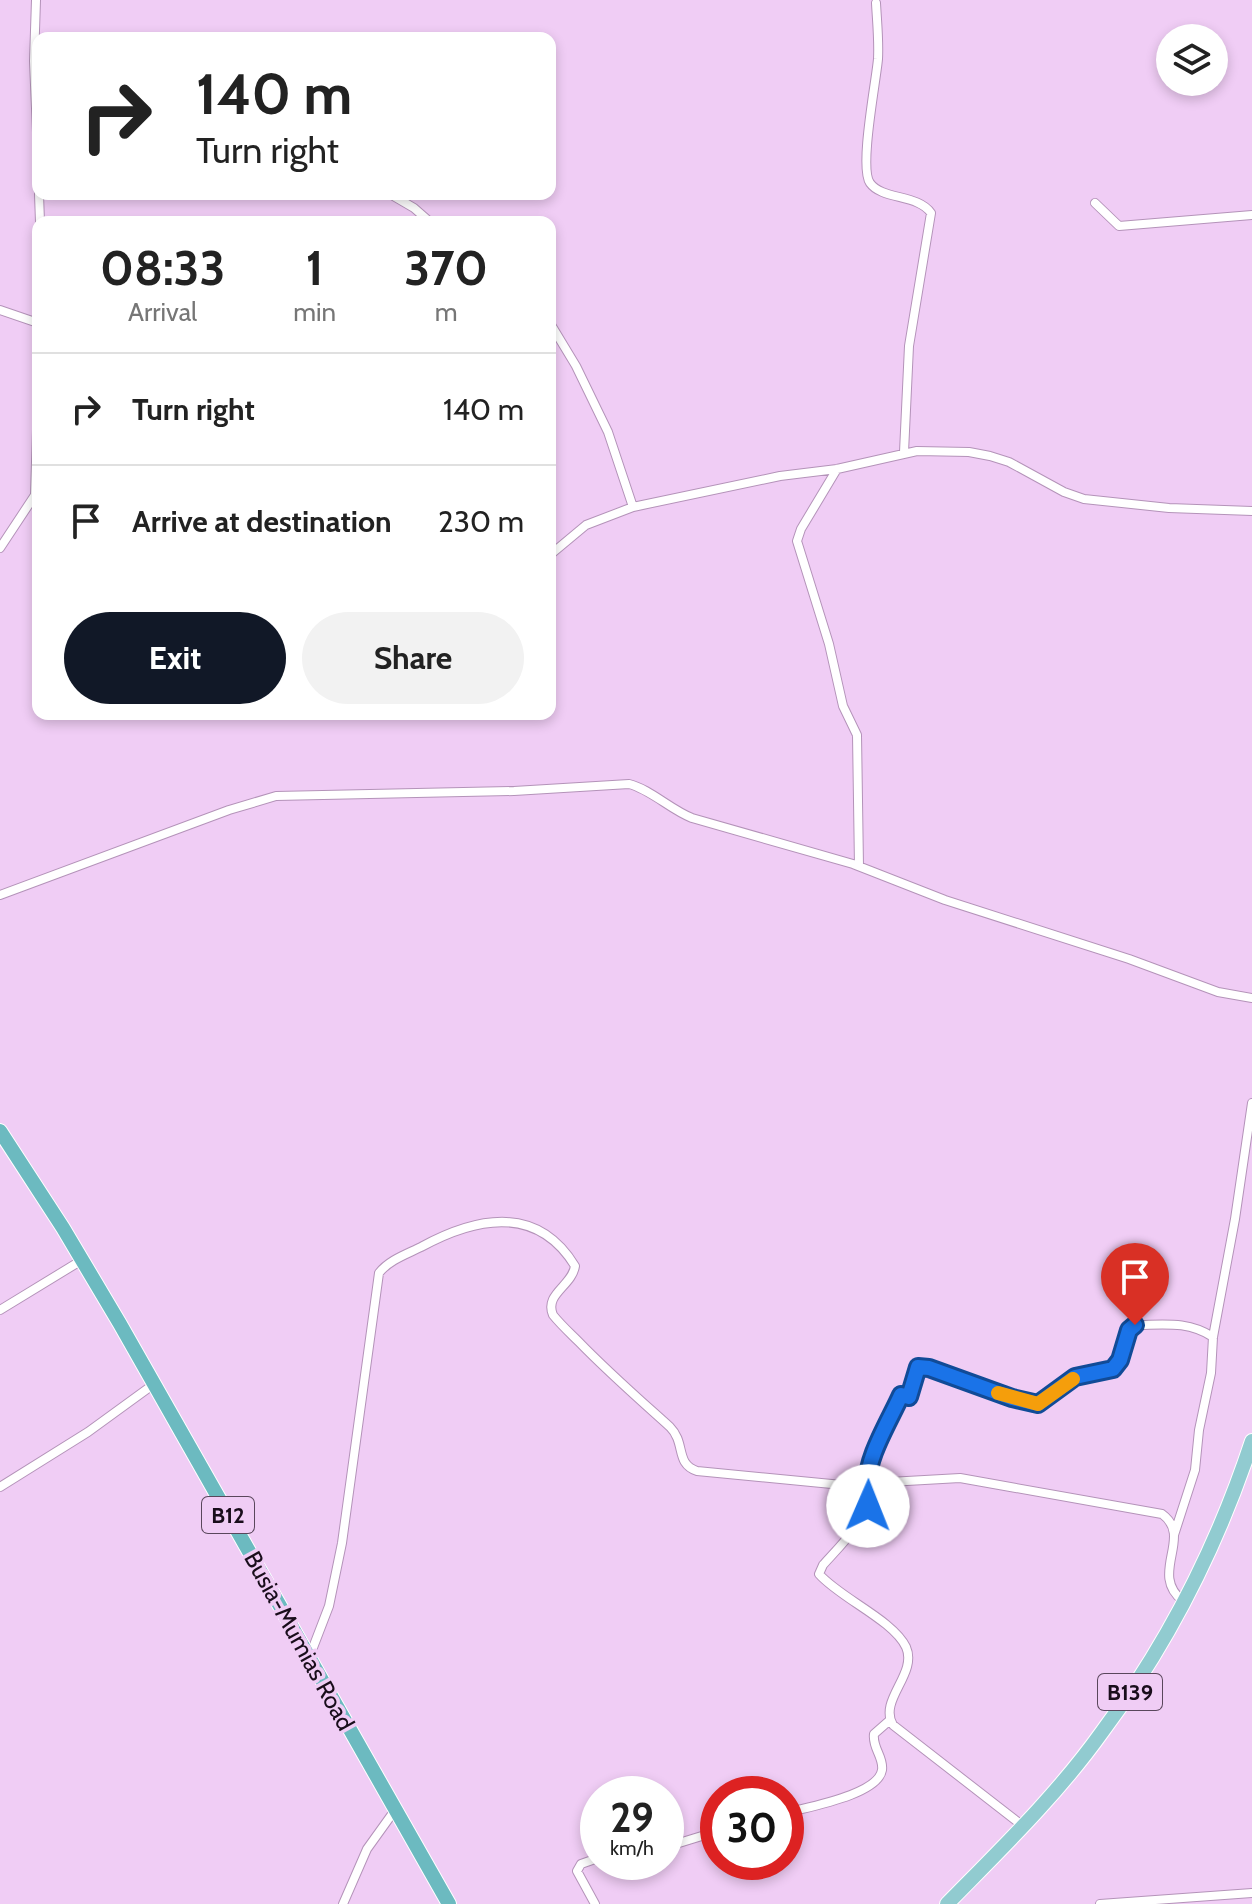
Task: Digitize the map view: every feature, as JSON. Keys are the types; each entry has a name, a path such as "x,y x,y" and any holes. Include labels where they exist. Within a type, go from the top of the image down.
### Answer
{"highway":[{"name":"Busia-Mumias Road","path":"0,1131 82,1260 449,1904"}],"main road":[{"name":"B139","path":"947,1904 1023,1826 1101,1734 1142,1672 1183,1601 1227,1506 1252,1441"}],"street":[{"path":"35,32 36,0"},
{"path":"876,3 878,55 868,145 869,179 874,187 924,205 931,215 909,346 904,452"},
{"path":"400,200 423,216"},
{"path":"1095,203 1119,226 1252,215"},
{"path":"0,310 32,321"},
{"path":"556,333 608,432 633,507"},
{"path":"556,550 586,525 633,507 780,476 837,469 904,452 943,450 990,456 1084,499 1169,508 1252,511"},
{"path":"837,469 797,541 829,644 843,706 857,735 859,866"},
{"path":"0,548 32,498"},
{"path":"0,895 256,801 300,793 464,792 632,785 692,818 859,866 945,900 1129,959 1218,992 1252,998"},
{"path":"1183,1601 1172,1592 1168,1578 1174,1535 1195,1470 1199,1430 1211,1373 1213,1337 1252,1103"},
{"path":"309,1659 329,1606 342,1543 379,1273 396,1260 455,1229 484,1223 519,1222 536,1229 574,1264 575,1270 552,1299 552,1313 630,1394 671,1429 680,1440 687,1467 697,1471 866,1488 910,1479 972,1479 1155,1512 1168,1518 1174,1535"},
{"path":"0,1310 82,1260"},
{"path":"804,1808 853,1794 880,1777 882,1764 873,1745 874,1734 890,1720 891,1703 907,1666 906,1648 892,1632 819,1573 864,1515 869,1500 866,1488 871,1462 901,1395 909,1397 918,1367 1036,1404 1075,1377 1113,1369 1120,1360 1133,1325 1179,1323 1213,1337"},
{"path":"0,1487 88,1432 154,1384"},
{"path":"890,1720 907,1738 1023,1826"},
{"path":"343,1904 367,1849 395,1810"},
{"path":"582,1880 595,1904"},
{"path":"1100,1904 1252,1893"}],"slow traffic":[{"path":"998,1393 1038,1404 1073,1379"}],"route":[{"path":"868,1506 869,1496 864,1489 868,1487 871,1462 901,1395 909,1397 918,1367 923,1366 1027,1403 1038,1404 1075,1377 1113,1369 1120,1360 1129,1330 1135,1325"}]}
